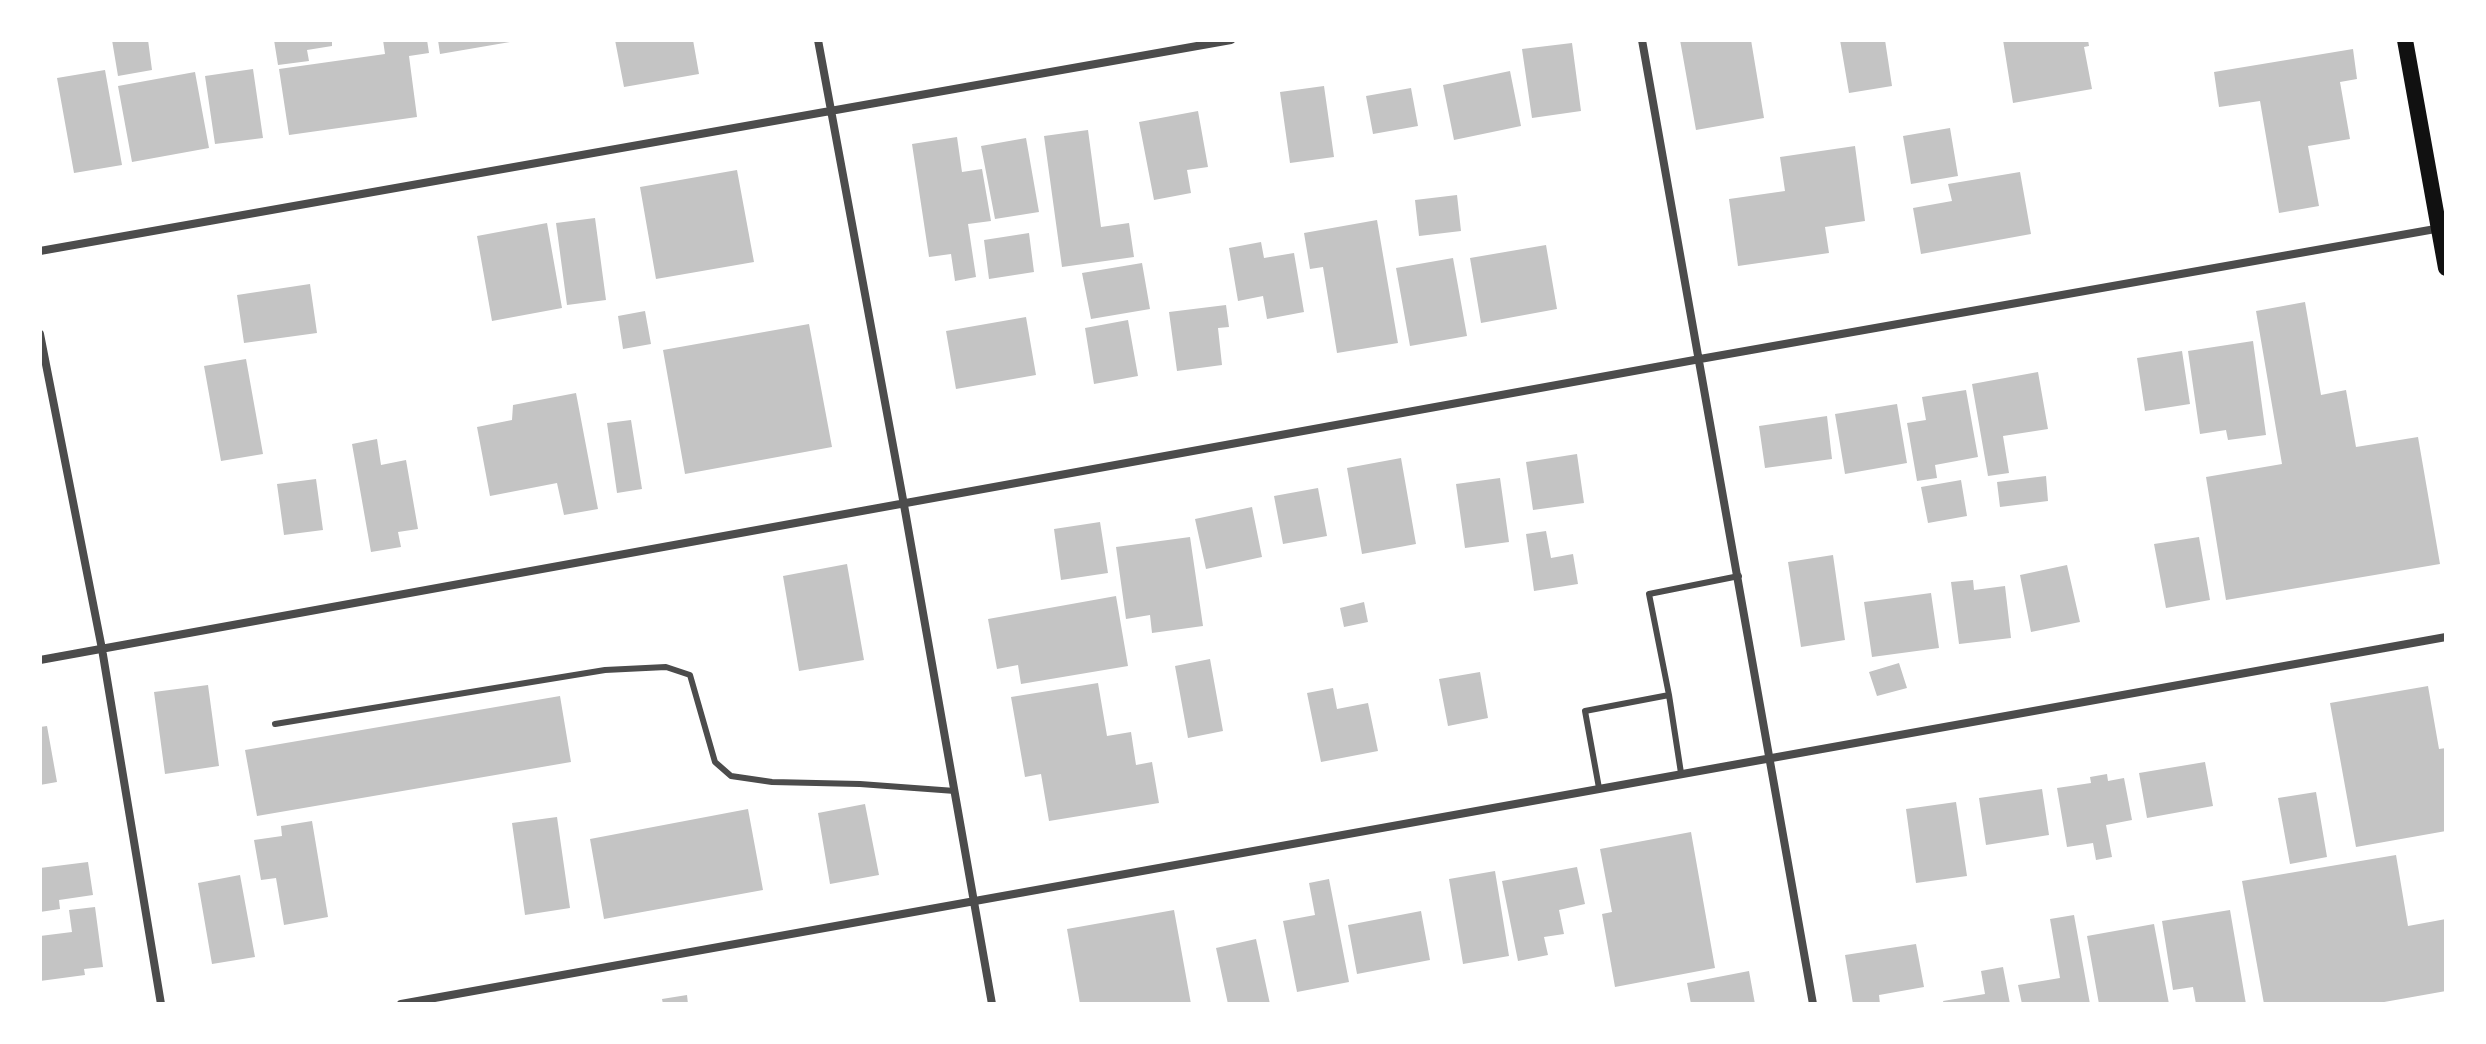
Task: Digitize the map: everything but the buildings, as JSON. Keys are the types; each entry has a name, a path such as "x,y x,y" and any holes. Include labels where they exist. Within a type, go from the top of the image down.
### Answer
{"main road":[{"path":"2405,40 2442,228 2446,268"}],"street":[{"path":"818,40 992,1004"},
{"path":"40,251 1231,40"},
{"path":"1642,40 1813,1004"},
{"path":"40,660 1700,359 2442,228"},
{"path":"40,334 102,649 161,1004"},
{"path":"401,1004 2446,637"}],"lane":[{"path":"1681,773 1649,594 1739,576"},
{"path":"275,724 605,670 666,667 690,675 715,762 731,776 772,782 955,791"},
{"path":"1599,788 1585,711 1669,695"}]}
